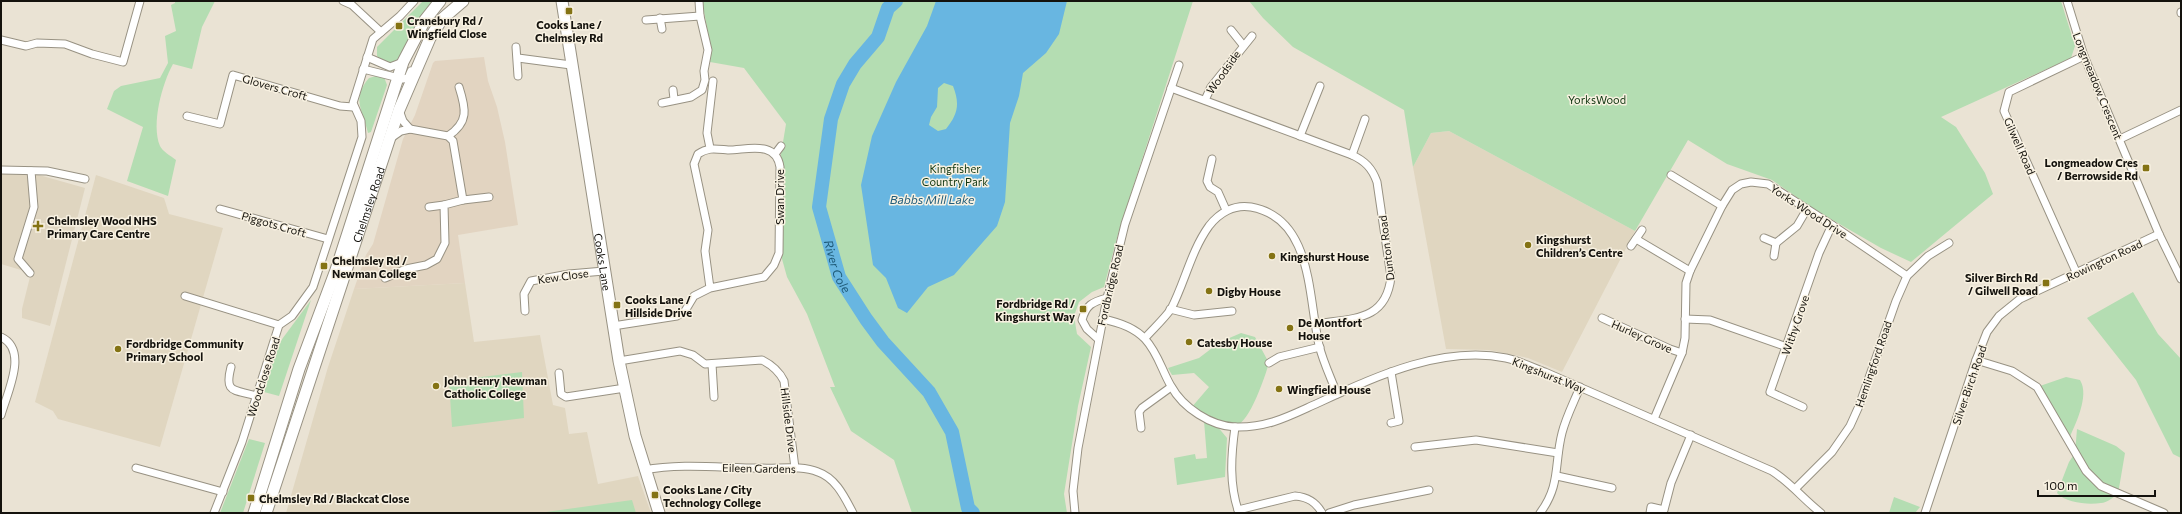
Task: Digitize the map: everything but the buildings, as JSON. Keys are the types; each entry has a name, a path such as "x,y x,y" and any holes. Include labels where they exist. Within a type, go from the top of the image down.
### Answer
{"street":[{"path":"1,40 26,46 37,43 65,44 98,56 123,62 140,1"},
{"path":"343,1 352,5 381,32"},
{"path":"353,107 354,96 373,39 400,16 414,1"},
{"name":"Chelmsley Road","path":"254,513 299,369 336,270 403,62 425,20 440,1"},
{"name":"Chelmsley Road","path":"266,513 365,218 399,110 426,46 442,19 463,1"},
{"path":"662,103 674,99 691,97 699,93 705,80 704,71 708,50 700,16 699,1"},
{"name":"Longmeadow Crescent","path":"2068,1 2084,56 2159,234 2181,279"},
{"name":"Cooks Lane","path":"562,3 613,326 625,388 644,470 659,513"},
{"path":"646,20 700,16"},
{"path":"660,18 662,29"},
{"name":"Woodside","path":"1231,30 1243,45"},
{"name":"Woodside","path":"1205,100 1211,87 1243,45 1252,36"},
{"path":"363,69 398,78 408,78 421,49 426,46"},
{"path":"516,47 518,58 518,76"},
{"path":"367,56 390,67 403,62"},
{"name":"Gilwell Road","path":"2077,274 2004,111 2010,92 2084,56"},
{"path":"518,58 572,65"},
{"name":"Fordbridge Road","path":"1075,513 1074,491 1078,448 1102,319 1125,224 1179,65"},
{"name":"Glovers Croft","path":"187,116 220,124 233,75 340,106 353,107"},
{"path":"710,288 705,250 708,230 694,164 698,154 710,148 707,133 713,81"},
{"path":"1300,136 1320,86"},
{"path":"448,136 457,130 465,114 459,87"},
{"name":"Dunton Road","path":"1171,88 1352,155 1364,161 1373,172 1377,182 1391,277 1390,292 1382,305 1368,315 1315,324"},
{"path":"673,90 674,99"},
{"name":"Woodclose Road","path":"214,513 242,442 279,325 292,316 313,287 363,131 362,121 353,107"},
{"path":"399,110 403,121 410,129"},
{"path":"2120,139 2181,110"},
{"path":"1352,155 1365,119"},
{"path":"389,139 401,131 410,129 448,136 452,141 463,200"},
{"path":"775,154 781,146"},
{"name":"Swan Drive","path":"613,326 677,316 685,311 694,296 710,288 764,277 778,258 780,168 775,154 760,148 728,150 710,148"},
{"path":"1212,159 1207,181 1210,187 1218,192 1226,210"},
{"path":"1,170 47,172 85,179"},
{"path":"30,273 18,259 34,207 31,171"},
{"path":"1671,175 1722,206"},
{"name":"Yorks Wood Drive","path":"1654,419 1682,353 1685,338 1686,283 1690,271 1722,206 1732,190 1741,184 1751,182 1768,184 1832,224 1907,276"},
{"path":"429,207 463,200 489,197"},
{"path":"385,278 406,269 426,265 437,259 445,243 444,205"},
{"path":"1145,338 1170,309 1199,241 1210,225 1226,210 1245,206 1260,209 1286,225 1298,242 1305,265 1320,347 1337,394"},
{"name":"Piggots Croft","path":"220,209 328,239"},
{"path":"1774,256 1776,243 1797,226 1807,209"},
{"name":"Withy Grove","path":"1803,407 1770,392 1819,253 1832,224"},
{"path":"1631,246 1642,230"},
{"name":"Rowington Road","path":"2049,286 2159,234"},
{"path":"1764,238 1776,243"},
{"path":"1636,239 1690,271"},
{"name":"Hemlingford Road","path":"1796,488 1832,452 1850,426 1860,406 1896,301 1907,276 1928,256 1949,243"},
{"name":"Kew Close","path":"525,311 524,294 531,281 569,274 604,271"},
{"name":"Silver Birch Road","path":"1924,513 1987,332 1999,316 2020,299 2049,286"},
{"path":"185,296 279,325"},
{"path":"1098,339 1087,329 1082,320 1085,308 1093,302 1107,298"},
{"path":"1170,309 1194,315 1232,311"},
{"name":"Hurley Grove","path":"1602,318 1682,353"},
{"name":"Kingshurst Way","path":"1102,319 1126,325 1145,338 1154,350 1171,387 1190,408 1217,423 1234,427 1266,426 1337,394 1391,372 1429,359 1491,356 1512,359 1580,386 1772,471 1796,488 1811,505 1821,513"},
{"path":"1685,319 1710,320 1787,347"},
{"path":"1,337 13,347 16,359 1,415"},
{"path":"1269,362 1279,357 1320,347"},
{"name":"Hillside Drive","path":"620,361 680,351 693,355 705,364 762,360 779,373 784,381 795,468"},
{"path":"1976,360 2012,371 2037,387 2086,471 2101,486 2164,513"},
{"path":"712,364 714,397"},
{"path":"231,367 227,382 228,386 231,389 256,396"},
{"path":"1391,372 1399,421 1391,423"},
{"path":"559,373 562,394 566,397 625,388"},
{"path":"1540,513 1546,504 1557,476 1558,453 1562,432 1580,386"},
{"path":"1141,428 1139,412 1142,408 1171,387"},
{"path":"1234,427 1231,457 1233,491 1238,512 1295,496 1303,496 1314,502 1322,513"},
{"path":"1650,513 1651,507 1664,512 1671,483 1691,435"},
{"path":"1415,447 1476,440 1558,453"},
{"name":"Eileen Gardens","path":"644,470 661,467 795,468 819,472 836,484 853,513"},
{"path":"136,468 223,492"},
{"path":"1557,476 1612,488"},
{"path":"1329,513 1354,505 1429,490"}],"shaded area":[{"path":"484,57 488,81 497,107 505,142 518,225 458,235 465,283 354,289 366,255 373,244 403,139 415,115 433,63 435,61"},
{"name":"Kingshurst Children’s Centre","path":"1449,131 1635,231 1562,372 1528,358 1489,350 1446,349 1413,167 1431,133"},
{"name":"Chelmsley Wood NHS Primary Care Centre","path":"1,174 39,175 85,188 50,326 22,318 22,309 31,273 1,264"},
{"name":"Fordbridge Community Primary School","path":"96,175 164,198 169,214 223,228 160,447 58,419 53,411 35,402"},
{"name":"John Henry Newman Catholic College","path":"465,283 474,342 540,335 553,405 565,408 569,434 587,432 598,484 638,476 651,513 286,513 328,367 354,289"}],"green space":[{"path":"175,1 215,1 202,27 192,69 173,64 165,82 159,104 157,127 160,146 165,152 176,160 168,196 127,181 143,127 107,109 114,91 121,86 160,78 168,63 165,36 176,31 171,5 175,3"},
{"path":"423,1 434,1 400,56 393,64 384,63 377,56 377,47"},
{"name":"Kingfisher Country Park","path":"702,1 1193,1 1118,234 1104,287 1092,292 1079,302 1074,316 1077,334 1091,347 1078,406 1064,494 1067,513 912,513 894,460 851,431 830,387 835,387 807,314 787,277 782,259 781,154 786,124 744,68 710,62 711,49"},
{"name":"YorksWood","path":"1249,1 2061,1 2075,46 2071,58 1941,117 1956,127 1985,173 1993,194 1911,262 1881,248 1817,211 1772,180 1727,164 1688,140 1635,231 1449,131 1431,133 1413,167 1404,110 1293,47 1263,18"},
{"path":"376,76 384,77 387,85 371,132 368,133 359,99 364,85 369,78"},
{"path":"2133,292 2158,334 2181,359 2181,458 2173,454 2136,380 2087,318"},
{"path":"311,300 279,396 264,392 277,346"},
{"path":"1241,333 1255,337 1269,363 1256,398 1246,417 1241,423 1230,427 1218,424 1191,408 1209,387 1194,373 1172,375 1168,368 1199,358 1220,342"},
{"path":"522,372 524,418 452,427 449,381"},
{"path":"2066,377 2080,380 2083,387 2080,410 2068,441 2037,387"},
{"path":"1204,421 1217,426 1227,438 1225,477 1177,485 1174,458 1195,454 1196,459 1207,458"},
{"path":"2077,429 2116,446 2125,453 2118,494 2110,500 2090,504 2071,501 2057,493 2069,462 2075,453"},
{"path":"249,439 265,443 243,513 220,513"},
{"path":"1894,497 1920,507 1915,513 1889,513"},
{"path":"632,500 636,513 539,513"}],"water":[{"name":"Babbs Mill Lake","path":"936,1 1067,1 1059,34 1046,53 1023,73 1019,96 1010,123 1005,202 997,226 954,275 928,287 907,313 898,308 886,278 873,265 861,185 872,136 896,82 927,26","holes":["944,83 953,86 957,98 957,109 946,129 938,131 929,125 931,117 937,107 938,88"]}],"waterway":[{"name":"River Cole","path":"896,1 888,8 878,37 855,64 843,84 831,119 819,207 839,277 883,342 929,392 952,432 968,508 973,513"}],"place":[{"name":"Cooks Lane / Chelmsley Rd","path":"569,11"},
{"name":"Cranebury Rd / Wingfield Close","path":"399,26"},
{"name":"Longmeadow Cres / Berrowside Rd","path":"2146,168"},
{"name":"Chelmsley Wood NHS Primary Care Centre","path":"38,226"},
{"name":"Kingshurst Children’s Centre","path":"1528,245"},
{"name":"Kingshurst House","path":"1272,256"},
{"name":"Chelmsley Rd / Newman College","path":"324,266"},
{"name":"Silver Birch Rd / Gilwell Road","path":"2046,283"},
{"name":"Digby House","path":"1209,291"},
{"name":"Cooks Lane / Hillside Drive","path":"617,305"},
{"name":"Fordbridge Rd / Kingshurst Way","path":"1083,309"},
{"name":"De Montfort House","path":"1290,328"},
{"name":"Catesby House","path":"1189,342"},
{"name":"Fordbridge Community Primary School","path":"118,349"},
{"name":"John Henry Newman Catholic College","path":"436,386"},
{"name":"Wingfield House","path":"1279,389"},
{"name":"Cooks Lane / City Technology College","path":"655,495"},
{"name":"Chelmsley Rd / Blackcat Close","path":"251,498"}]}
